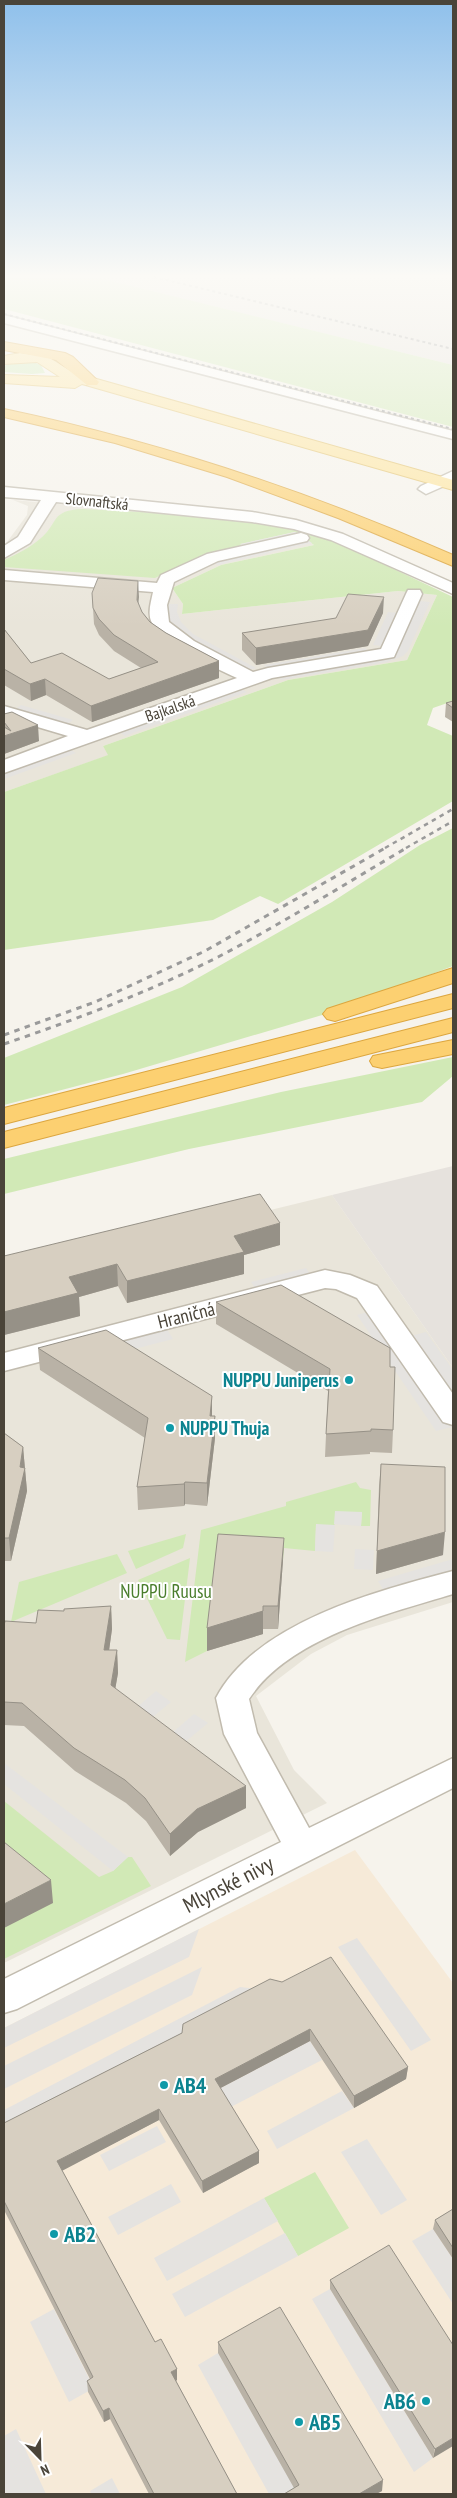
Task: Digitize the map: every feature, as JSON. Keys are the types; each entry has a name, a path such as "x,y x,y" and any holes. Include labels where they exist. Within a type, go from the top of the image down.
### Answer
{"highway":[{"path":"4,404 112,427 253,466 424,530"},
{"path":"4,413 106,437 234,473 331,508 453,561"},
{"path":"194,1067 236,1046 443,979"},
{"path":"4,1116 453,1001"},
{"path":"4,1140 453,1025"},
{"path":"210,1087 298,1078 453,1047"}],"main road":[{"path":"115,394 453,496"},
{"path":"118,394 407,471 450,478"}],"street":[{"path":"293,394 453,435"},
{"path":"426,489 450,478"},
{"path":"4,493 19,498 42,512 65,506 115,502"},
{"name":"Slovnaftská","path":"4,493 115,502 252,517 318,530 453,589"},
{"path":"4,553 24,540 52,496"},
{"path":"253,679 177,639 161,623 158,603 167,579 213,557 301,538"},
{"path":"4,575 164,588"},
{"name":"Bajkalská","path":"4,767 87,736 268,674 388,653 414,594"},
{"path":"4,711 87,736"},
{"name":"Hraničná","path":"4,1362 325,1280 341,1281 368,1292 453,1415"},
{"path":"302,1848 241,1734 232,1698 250,1674 290,1645 343,1617 453,1582"},
{"name":"Mlynské nivy","path":"4,1997 453,1772"}],"shaded area":[{"path":"13,500 161,513 164,573 196,558 244,547 240,544 295,532 314,545 221,565 172,588 183,604 182,614 398,591 437,595 407,660 288,680 103,746 109,755 4,792 4,546 27,515 28,506"},
{"path":"295,532 312,543 218,565 210,562 250,551 240,544"},
{"path":"419,601 430,602 408,651 403,656 387,662 281,680 277,675 394,653"},
{"path":"167,604 178,604 177,612 181,622 193,634 256,668 247,671 192,642 171,624 167,617"},
{"path":"388,612 398,613 383,646 373,645"},
{"path":"365,648 370,653 269,669 264,665"},
{"path":"239,688 247,692 125,736 118,731"},
{"path":"21,705 73,720 67,724 14,710"},
{"path":"69,749 76,753 4,779 4,772"},
{"path":"453,1166 453,1368 332,1195"},
{"path":"332,1195 453,1368 453,1602 347,1635 311,1654 256,1696 294,1770 327,1803 4,1963 4,1275"},
{"path":"306,1268 312,1277 257,1291 251,1282"},
{"path":"371,1311 452,1427 436,1431 357,1315"},
{"path":"167,1329 173,1339 119,1353 114,1342"},
{"path":"426,1332 453,1370 453,1397 411,1336"},
{"path":"335,1511 362,1512 361,1526 334,1524"},
{"path":"316,1524 335,1525 333,1552 315,1551"},
{"path":"355,1549 374,1550 373,1570 354,1569"},
{"path":"453,1559 453,1574 386,1594 378,1581"},
{"path":"156,1691 171,1702 143,1725 129,1714"},
{"path":"194,1714 208,1723 179,1747 166,1738"},
{"path":"4,1763 128,1857 113,1871 4,1784"},
{"path":"355,1850 453,1983 453,2494 4,2494 4,2028"},
{"path":"199,1929 189,1957 4,2048 4,2028"},
{"path":"357,1938 431,2040 411,2051 338,1947"},
{"path":"202,1967 192,1995 4,2089 4,2066"},
{"path":"240,1987 266,1990 4,2127 4,2110"},
{"path":"310,2041 322,2060 227,2109 215,2091"},
{"path":"342,2091 354,2108 277,2149 267,2131"},
{"path":"157,2126 166,2142 109,2171 100,2155"},
{"path":"367,2139 407,2200 381,2215 341,2152"},
{"path":"171,2184 181,2202 118,2235 108,2217"},
{"path":"264,2198 278,2221 167,2281 154,2258"},
{"path":"433,2229 453,2259 453,2304 412,2241"},
{"path":"285,2233 298,2256 185,2317 172,2294"},
{"path":"330,2289 433,2458 414,2472 312,2299"},
{"path":"54,2309 94,2388 69,2402 30,2322"},
{"path":"218,2353 298,2494 269,2494 198,2365"},
{"path":"16,2429 46,2494 4,2494 4,2436"},
{"path":"112,2478 120,2494 91,2494 90,2491"}],"green space":[{"path":"326,394 453,394 453,427"},
{"path":"72,510 161,513 309,529 453,597 453,701 433,708 427,725 453,736 453,801 278,904 260,896 213,920 4,950 4,792 108,755 103,746 288,680 407,660 437,595 398,591 182,614 183,604 172,588 221,565 314,545 295,532 241,544 244,547 196,558 155,578 4,567 4,560 37,542 60,515"},
{"path":"453,828 453,966 329,1013 123,1074 4,1105 4,1058 182,987 332,902 420,845"},
{"path":"453,1057 453,1076 422,1102 189,1149 4,1194 4,1159 281,1092"},
{"path":"356,1482 360,1488 371,1490 370,1526 361,1526 362,1512 335,1525 316,1525 315,1551 284,1548 283,1560 218,1557 207,1651 185,1662 201,1530 286,1506 286,1502"},
{"path":"186,1534 183,1548 136,1569 128,1551"},
{"path":"117,1554 127,1573 11,1622 19,1582"},
{"name":"NUPPU Ruusu","path":"190,1558 180,1640 167,1639 138,1580"},
{"path":"4,1801 99,1877 113,1871 128,1857 132,1857 151,1886 4,1959"},
{"path":"315,2172 349,2228 298,2256 264,2198"}],"building":[{"path":"98,578 138,581 137,600 142,612 150,622 166,633 219,661 91,706 45,679 30,684 4,669 4,629 31,663 62,653 109,679 158,662 114,635 99,619 93,608 92,593"},
{"path":"348,594 384,597 368,630 256,648 242,633 336,618"},
{"path":"453,701 453,708 446,703"},
{"path":"12,712 38,725 4,736 4,727 11,731 4,722 4,714"},
{"path":"260,1194 280,1223 234,1236 244,1252 127,1281 117,1264 69,1277 78,1293 4,1312 4,1256"},
{"name":"NUPPU Juniperus","path":"281,1285 390,1348 390,1367 395,1367 393,1430 371,1429 371,1431 326,1434 330,1369 216,1302"},
{"name":"NUPPU Thuja","path":"106,1330 212,1396 210,1416 215,1416 207,1483 185,1482 184,1484 137,1487 148,1418 38,1348"},
{"path":"4,1433 23,1447 20,1467 25,1468 9,1538 4,1538"},
{"path":"381,1464 445,1467 445,1532 377,1551"},
{"path":"218,1534 284,1538 278,1606 263,1606 263,1611 207,1628"},
{"name":"NUPPU Ruusu","path":"111,1606 104,1650 117,1650 111,1685 246,1786 197,1809 170,1834 145,1798 125,1780 74,1748 22,1703 4,1702 5,1621 36,1623 38,1610 64,1611 64,1609"},
{"path":"4,1842 51,1880 4,1904"},
{"path":"331,1957 408,2067 354,2096 310,2029 215,2079 259,2151 202,2181 159,2109 57,2161 155,2342 161,2339 177,2369 171,2372 237,2494 154,2494 109,2408 103,2411 87,2381 93,2377 4,2201 4,2123 182,2033 183,2024 270,1979 282,1982"},
{"path":"453,2209 453,2248 435,2220"},
{"name":"AB6","path":"389,2245 453,2345 453,2438 435,2449 330,2280"},
{"name":"AB5","path":"280,2307 383,2480 359,2494 284,2494 299,2485 218,2342"}],"railway":[{"path":"315,394 453,429"},
{"path":"385,848 453,809"},
{"path":"406,848 453,821"},
{"path":"4,1035 95,1002 205,951 387,847"},
{"path":"4,1044 59,1025 192,970 266,931 408,847"}],"place":[{"name":"NUPPU Juniperus","path":"349,1380"},
{"name":"NUPPU Thuja","path":"170,1428"},
{"name":"AB4","path":"164,2085"},
{"name":"AB2","path":"54,2234"},
{"name":"AB6","path":"426,2401"},
{"name":"AB5","path":"299,2422"}]}
